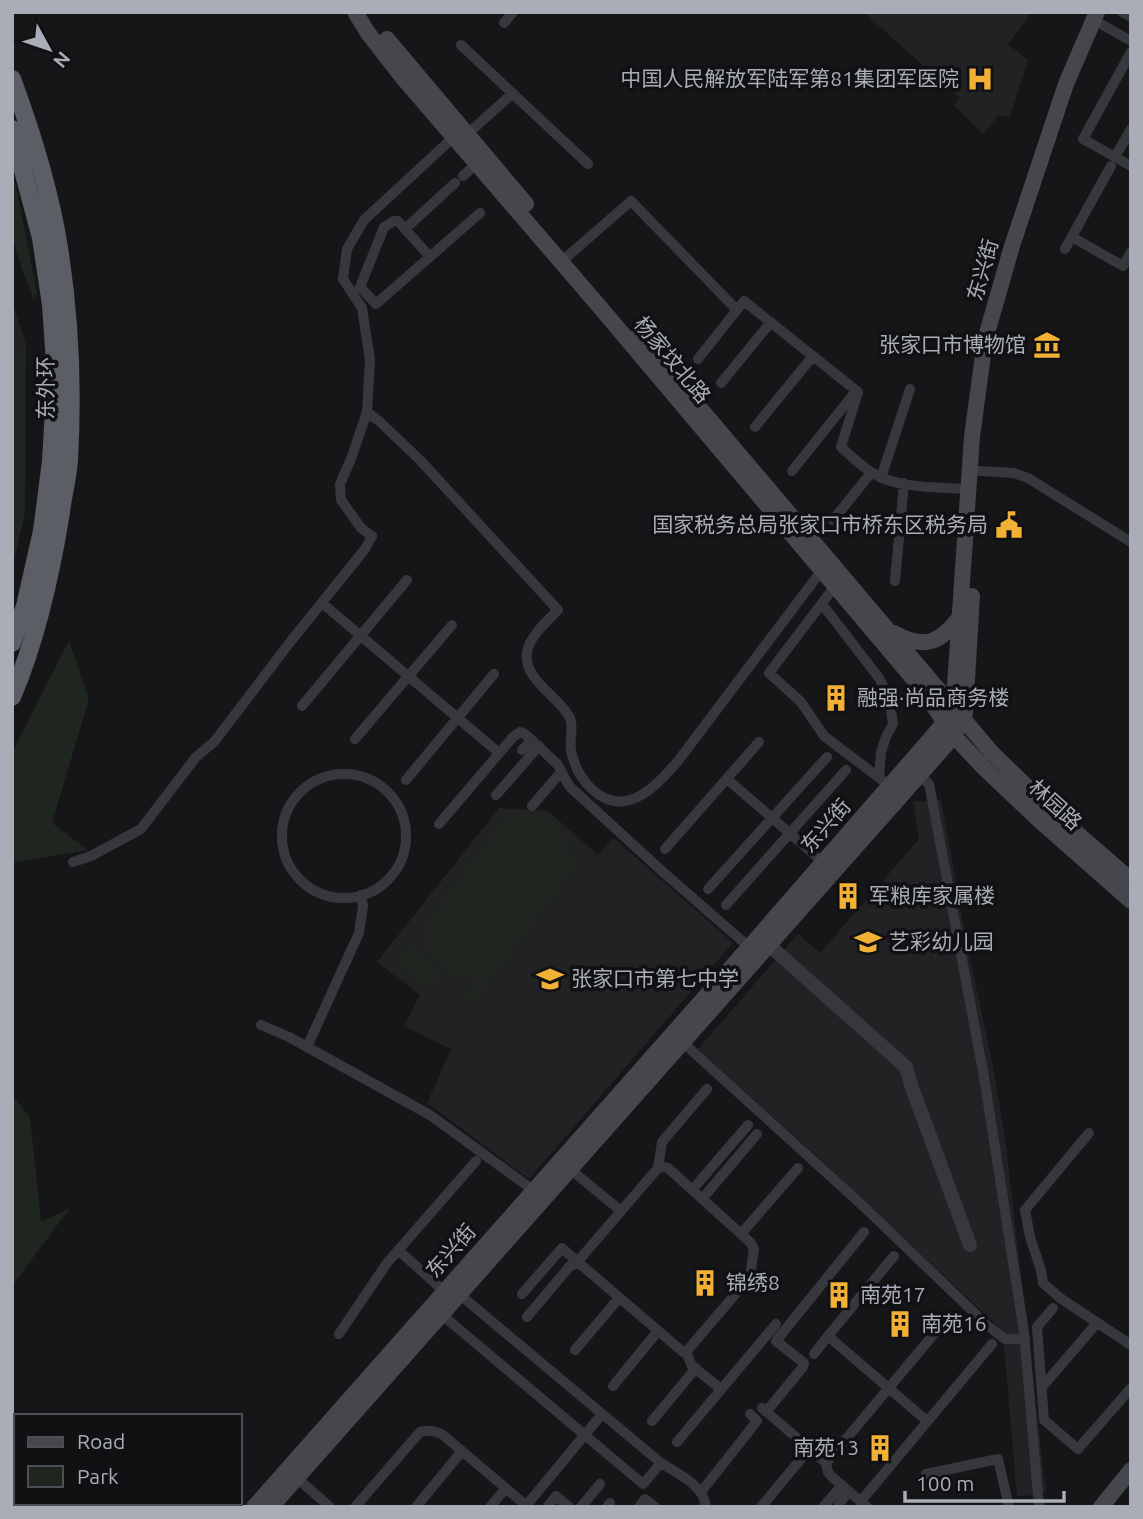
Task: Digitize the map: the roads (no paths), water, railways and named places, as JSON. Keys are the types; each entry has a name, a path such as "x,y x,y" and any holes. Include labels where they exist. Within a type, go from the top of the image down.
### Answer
{"highway":[{"name":"东外环","path":"12,79 45,183 59,245 68,311 70,386 69,461 56,542 27,661 12,697"},
{"name":"东外环","path":"12,129 41,238 51,305 56,376 51,461 42,531 25,606 12,643"}],"main road":[{"name":"杨家坟北路","path":"355,12 403,78 460,136 889,631 954,721"},
{"name":"杨家坟北路","path":"368,12 460,136"},
{"name":"东兴街","path":"451,1290 678,1038 759,943 885,782 965,713 975,470 995,338 1074,87 1102,16"},
{"name":"杨家坟北路","path":"565,258 835,586 922,689 954,721"},
{"name":"东兴街","path":"759,943 920,775 954,721 968,489 975,470"},
{"path":"889,631 915,642 926,642 948,632 960,617"},
{"path":"967,686 974,718 986,747"},
{"name":"林园路","path":"954,721 1131,880"},
{"name":"林园路","path":"954,721 983,767 1131,901"},
{"name":"东兴街","path":"254,1507 292,1474 436,1310 533,1191 565,1164"},
{"path":"1099,1506 1131,1470"},
{"name":"东兴街","path":"271,1507 292,1474"}],"street":[{"path":"504,23 513,12"},
{"path":"1122,12 1131,17"},
{"path":"1102,16 1131,41"},
{"path":"461,45 588,164"},
{"path":"1131,52 1083,139 1113,161 1131,166"},
{"path":"73,862 91,856 141,829 197,757 214,742 291,640 365,549 372,536 361,528 341,500 340,484 367,412 370,360 362,308 343,279 347,249 364,219 513,93"},
{"path":"1065,249 1131,129"},
{"path":"405,229 481,160"},
{"path":"565,258 631,201 737,310"},
{"path":"430,257 398,221 394,221 384,227 360,286 376,304 430,257 480,213"},
{"path":"1072,237 1123,266 1131,252"},
{"path":"698,359 744,301 858,392 841,447 876,475 904,483 968,489"},
{"path":"721,383 771,322"},
{"path":"755,427 813,356"},
{"path":"833,520 876,475 911,389"},
{"path":"792,471 856,390"},
{"path":"367,412 420,460 558,610 531,641 526,653 529,666 534,676 570,719 571,749 579,773 586,784 608,800 621,803 633,799 650,791 662,780 822,570"},
{"path":"975,470 1014,473 1028,478 1131,542"},
{"path":"895,581 904,483"},
{"path":"302,706 407,580"},
{"path":"835,586 769,673 801,702 824,736 885,782"},
{"path":"322,603 499,753"},
{"path":"822,604 879,678 889,698 893,724 881,752 885,782"},
{"path":"355,739 452,625"},
{"path":"406,780 494,674"},
{"path":"439,824 513,737 520,732 525,734 558,765 569,786 663,872 759,943 906,1067 970,1245"},
{"path":"665,849 759,742"},
{"path":"522,751 535,743"},
{"path":"496,795 535,743"},
{"path":"708,889 827,758"},
{"path":"726,905 846,770"},
{"path":"532,806 561,772"},
{"path":"342,773 363,776 382,785 396,800 405,819 407,840 402,861 390,878 373,891 360,895 334,897 315,891 299,878 288,862 282,842 284,822 291,804 304,788 321,778 342,773"},
{"path":"920,775 929,784 977,1037 1025,1339 1039,1507"},
{"path":"727,779 823,863"},
{"path":"307,1047 359,933 363,906 360,895"},
{"path":"261,1025 307,1047 430,1115 533,1191"},
{"path":"678,1038 862,1205 988,1326 1005,1339 1025,1339"},
{"path":"527,1317 570,1266 579,1262 658,1168 662,1142 707,1089"},
{"path":"692,1190 748,1125"},
{"path":"1089,1133 1025,1210 1030,1237 1043,1283 1060,1298 1131,1345"},
{"path":"702,1199 757,1134"},
{"path":"339,1334 387,1263 476,1161"},
{"path":"565,1164 621,1211"},
{"path":"658,1168 668,1168 751,1243 754,1249 750,1277 686,1352"},
{"path":"741,1234 798,1168"},
{"path":"864,1232 776,1341 804,1363 764,1410 826,1463 828,1472 845,1488 864,1504 992,1344"},
{"path":"522,1294 562,1248 686,1352 696,1368 721,1389"},
{"path":"398,1250 451,1290 661,1463 698,1488 705,1498 706,1507"},
{"path":"814,1354 894,1256"},
{"path":"575,1350 619,1298"},
{"path":"1053,1308 1037,1327 1044,1420 1077,1449 1131,1388"},
{"path":"436,1310 643,1484 661,1463"},
{"path":"826,1463 949,1316"},
{"path":"1042,1387 1097,1323"},
{"path":"677,1442 776,1324"},
{"path":"613,1386 659,1331"},
{"path":"828,1336 927,1422"},
{"path":"652,1421 696,1368"},
{"path":"355,1507 420,1432 435,1431 526,1506 602,1414"},
{"path":"701,1492 758,1421 750,1415"},
{"path":"761,1507 810,1448"},
{"path":"416,1507 462,1451"},
{"path":"926,1474 998,1459 1009,1507"},
{"path":"292,1474 330,1507"},
{"path":"581,1507 600,1484"},
{"path":"490,1507 506,1488"},
{"path":"838,1504 845,1488"},
{"path":"823,1507 845,1488"},
{"path":"535,1494 549,1506 556,1496 569,1507"},
{"path":"639,1507 645,1499 655,1507"}],"place":[{"name":"中国人民解放军陆军第81集团军医院","path":"980,79"},
{"name":"张家口市博物馆","path":"1047,345"},
{"name":"国家税务总局张家口市桥东区税务局","path":"1009,525"},
{"name":"融强·尚品商务楼","path":"836,698"},
{"name":"军粮库家属楼","path":"848,896"},
{"name":"艺彩幼儿园","path":"868,942"},
{"name":"张家口市第七中学","path":"550,979"},
{"name":"锦绣8","path":"705,1283"},
{"name":"南苑17","path":"839,1295"},
{"name":"南苑16","path":"900,1324"},
{"name":"南苑13","path":"880,1448"}]}
